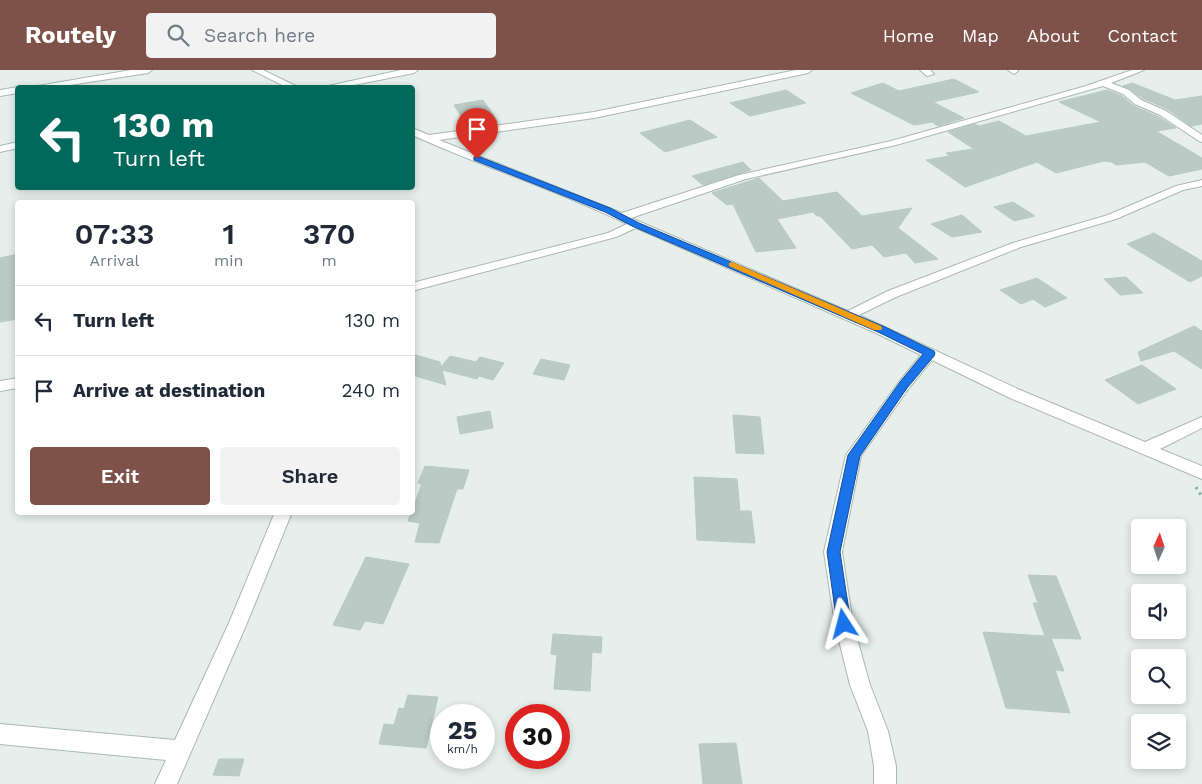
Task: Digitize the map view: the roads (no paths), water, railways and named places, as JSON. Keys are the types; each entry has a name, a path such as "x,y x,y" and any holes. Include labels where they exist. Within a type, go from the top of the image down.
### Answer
{"street":[{"path":"50,85 148,70"},
{"path":"256,70 289,85"},
{"path":"338,85 414,70"},
{"path":"428,138 594,115 808,70"},
{"path":"622,217 743,178 893,143 1104,83 1140,70"},
{"path":"1104,83 1126,92 1138,102 1163,113 1202,139"},
{"path":"0,93 15,90"},
{"path":"415,132 622,217 849,315 1015,394 1202,473"},
{"path":"0,149 15,146"},
{"path":"849,315 892,294 1017,245 1112,217 1180,188 1202,183"},
{"path":"415,285 612,235 636,224"},
{"path":"885,784 885,766 878,731 860,684 844,624 833,552 854,455 904,385 930,353"},
{"path":"0,386 15,384"},
{"path":"1145,449 1202,422"},
{"path":"166,784 238,623 283,515"},
{"path":"0,734 180,752"}]}
